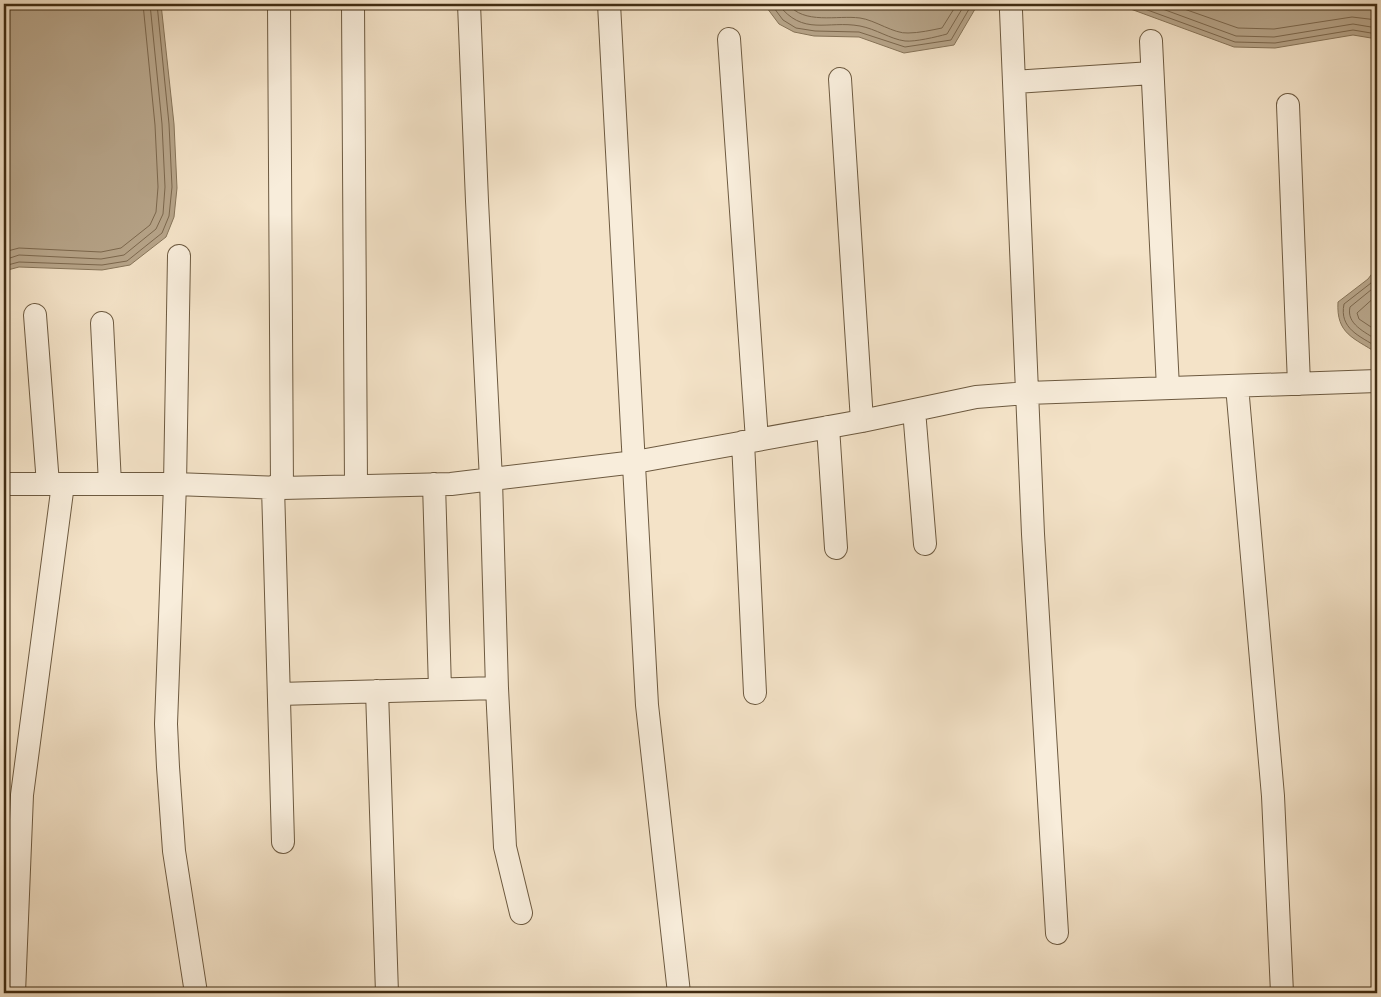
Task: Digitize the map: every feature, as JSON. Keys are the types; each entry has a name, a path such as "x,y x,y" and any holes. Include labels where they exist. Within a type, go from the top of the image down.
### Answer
{"street":[{"path":"279,4 277,488 283,842"},
{"path":"353,4 356,485"},
{"path":"469,4 476,201 491,480 497,688 505,847 521,913"},
{"path":"609,4 647,706 679,993"},
{"path":"1011,11 1033,534 1057,933"},
{"path":"730,40 750,441 755,693"},
{"path":"1151,41 1168,388"},
{"path":"1014,82 1152,73"},
{"path":"840,79 862,421"},
{"path":"1288,105 1299,384"},
{"path":"179,256 175,484 166,724 174,852 196,993"},
{"path":"14,993 12,830 22,794 55,484 35,314"},
{"path":"102,323 110,484"},
{"path":"4,484 175,484 277,488 451,484 635,462 862,421 976,397 1027,393 1377,382"},
{"path":"1237,386 1273,796 1282,993"},
{"path":"914,410 925,544"},
{"path":"828,427 836,548"},
{"path":"434,484 440,688"},
{"path":"279,694 440,688 497,688"},
{"path":"377,691 387,993"}],"water":[{"path":"4,4 161,4 174,124 177,188 174,217 166,237 130,265 102,270 19,267 4,271"},
{"path":"764,4 978,4 954,45 904,53 859,37 814,36 794,32 779,24"},
{"path":"1117,4 1377,4 1377,39 1353,35 1275,48 1234,47"},
{"path":"1377,267 1377,353 1354,339 1343,328 1338,313 1338,302 1368,279"}]}
